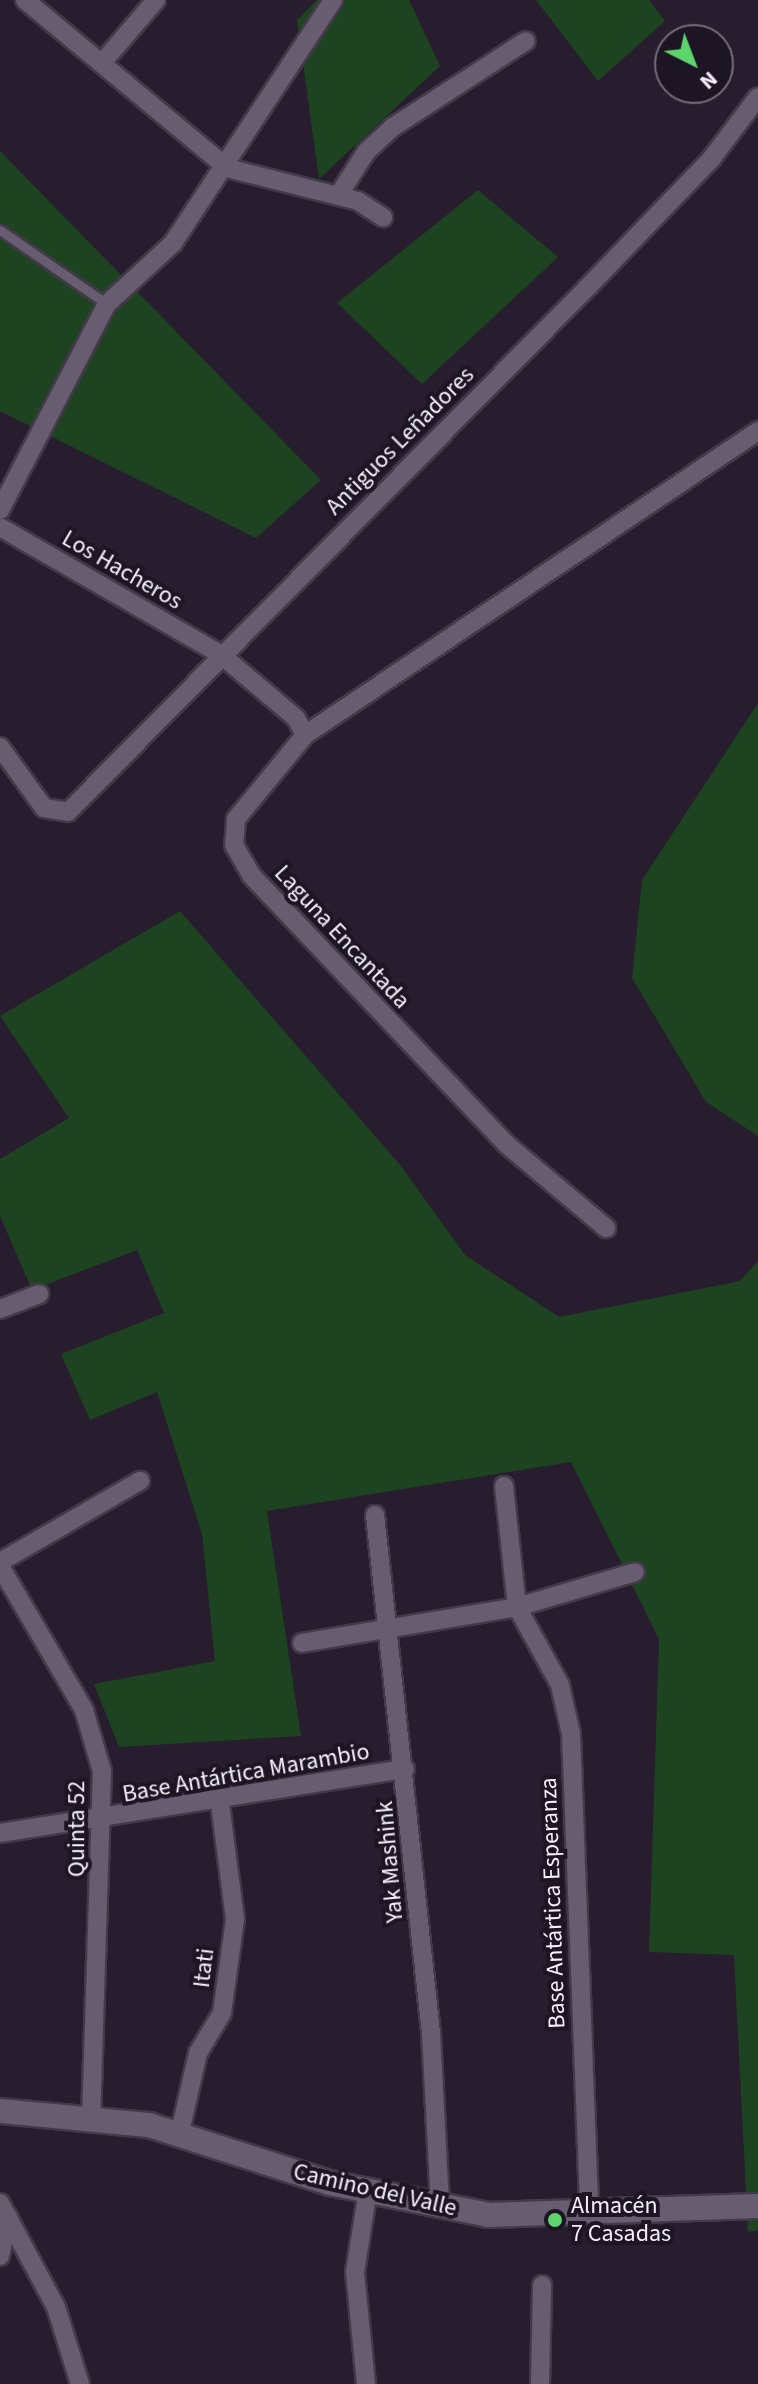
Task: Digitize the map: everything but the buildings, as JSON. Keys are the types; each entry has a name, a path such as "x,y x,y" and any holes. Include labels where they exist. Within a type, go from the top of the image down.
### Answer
{"street":[{"path":"25,0 227,168 338,196 383,217"},
{"path":"102,63 156,0"},
{"path":"0,510 107,304 173,243 227,168 333,0"},
{"path":"338,196 366,152 393,127 526,41"},
{"name":"Antiguos Leñadores","path":"0,747 44,808 68,812 220,654 585,290 712,158 758,97"},
{"name":"Laguna Encantada","path":"606,1228 506,1144 251,875 234,845 236,819 305,735 758,431"},
{"name":"Los Hacheros","path":"0,527 220,654"},
{"path":"220,654 296,718 305,735"},
{"path":"0,1309 39,1294"},
{"path":"0,1564 140,1481"},
{"path":"504,1486 517,1607"},
{"name":"Yak Mashink","path":"375,1515 405,1769 440,2205"},
{"name":"Quinta 52","path":"0,1564 84,1710 102,1771 105,1822 91,2117"},
{"path":"302,1643 389,1631 517,1607 635,1572"},
{"name":"Base Antártica Esperanza","path":"517,1607 560,1685 571,1734 589,2209"},
{"name":"Base Antártica Marambio","path":"0,1833 105,1822 405,1769"},
{"name":"Itati","path":"180,2132 198,2053 222,2013 235,1919 220,1803"},
{"name":"Camino del Valle","path":"0,2111 91,2117 180,2132 368,2190 488,2215 589,2209 758,2206"},
{"path":"366,2384 355,2272 368,2190"},
{"path":"0,2256 4,2210"},
{"path":"4,2210 56,2307 80,2384"},
{"path":"540,2384 542,2285"}],"lane":[{"path":"0,230 107,304"}],"green space":[{"path":"317,0 409,0 440,66 319,179 297,20"},
{"path":"536,0 649,0 665,21 654,24 654,31 598,81"},
{"path":"0,151 321,480 256,538 0,411"},
{"path":"478,190 558,257 422,384 337,303"},
{"path":"758,703 758,1136 706,1102 632,978 642,880"},
{"path":"180,911 401,1166 465,1255 559,1317 740,1281 758,1261 758,2230 748,2232 734,1955 649,1952 659,1639 571,1462 267,1511 301,1736 119,1747 94,1684 215,1661 202,1534 157,1392 90,1420 61,1354 164,1313 137,1250 32,1290 0,1216 0,1159 69,1118 0,1016"}],"place":[{"name":"Almacén 7 Casadas","path":"555,2220"}]}
